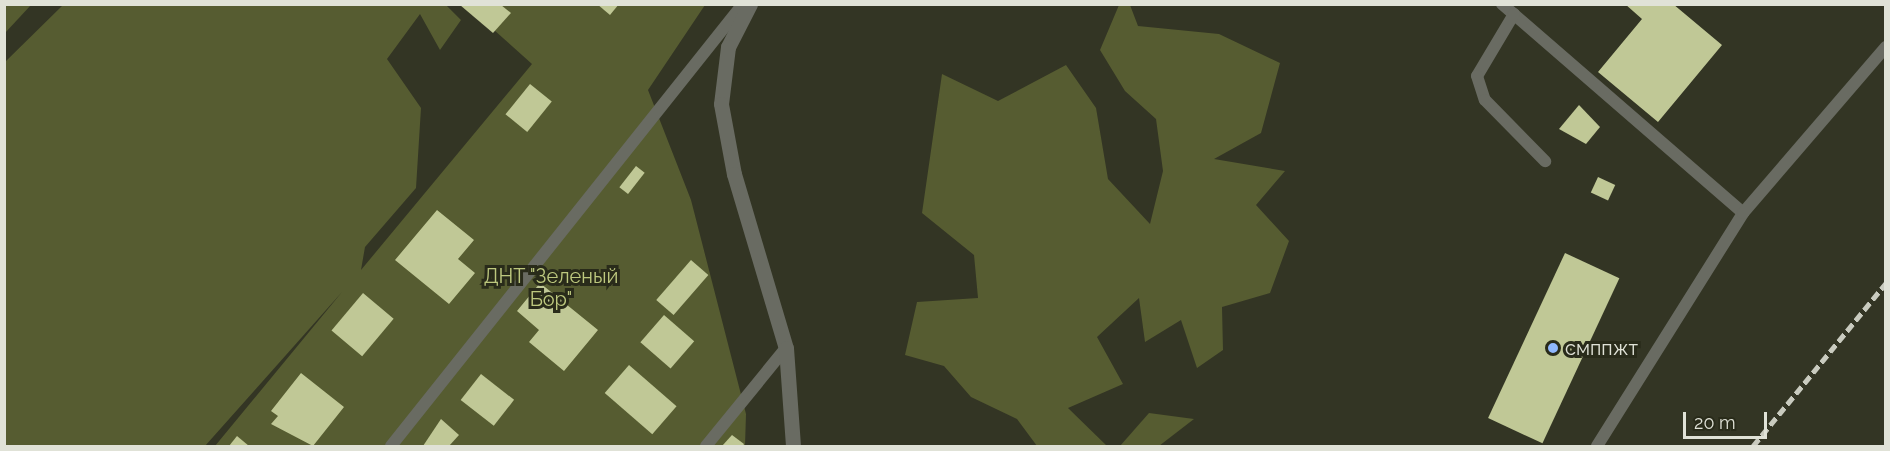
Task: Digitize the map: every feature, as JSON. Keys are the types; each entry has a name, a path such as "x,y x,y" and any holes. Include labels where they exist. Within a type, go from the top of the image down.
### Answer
{"street":[{"path":"750,4 724,64 724,127 786,348 793,447"}],"lane":[{"path":"391,447 742,4"},
{"path":"1502,4 1743,213"},
{"path":"1514,14 1477,76 1485,100 1545,161"},
{"path":"1597,447 1743,213 1886,47"},
{"path":"706,447 786,348"}],"green space":[{"path":"4,5 31,5 5,33"},
{"name":"ДНТ \"Зеленый Бор\"","path":"63,5 446,5 461,20 440,50 420,14 387,59 421,108 416,188 365,247 361,270 532,64 466,5 705,5 648,90 691,200 746,414 745,446 215,446 342,292 205,446 5,446 5,62"},
{"path":"1119,5 1130,5 1138,26 1219,34 1280,63 1261,133 1214,159 1285,171 1256,205 1289,241 1270,293 1222,307 1223,350 1197,368 1181,320 1145,342 1139,298 1097,337 1123,384 1068,408 1107,446 1037,446 1017,419 971,397 944,366 905,355 917,302 978,298 974,255 922,213 942,74 998,101 1066,65 1096,108 1108,179 1150,224 1163,171 1156,119 1125,91 1100,50"},
{"path":"1149,413 1194,419 1159,446 1120,446"}],"building":[{"path":"597,4 619,4 610,15"},
{"path":"1625,4 1673,4 1722,45 1658,122 1598,72 1642,19"},
{"path":"460,5 501,5 511,13 493,33"},
{"path":"530,84 552,102 527,132 505,114"},
{"path":"1579,105 1600,127 1586,144 1559,129"},
{"path":"636,166 645,173 628,194 619,187"},
{"path":"1598,177 1615,185 1608,200 1591,192"},
{"path":"437,210 474,240 458,259 475,273 449,304 395,260"},
{"name":"смппжт","path":"1565,253 1619,278 1542,443 1488,418"},
{"path":"691,260 708,275 674,315 656,300"},
{"path":"540,283 598,330 564,371 529,342 539,330 517,311"},
{"path":"363,293 394,319 362,356 332,331"},
{"path":"664,315 694,341 671,368 640,342"},
{"path":"629,365 677,406 652,434 605,393"},
{"path":"301,373 344,407 313,446 271,424 278,416 271,411"},
{"path":"481,374 514,400 494,426 461,400"},
{"path":"441,419 459,435 449,446 423,446"},
{"path":"732,435 744,444 743,446 722,446"},
{"path":"237,436 249,446 229,446"}],"railway":[{"path":"1753,446 1886,283"}],"place":[{"name":"смппжт","path":"1553,348"}]}
